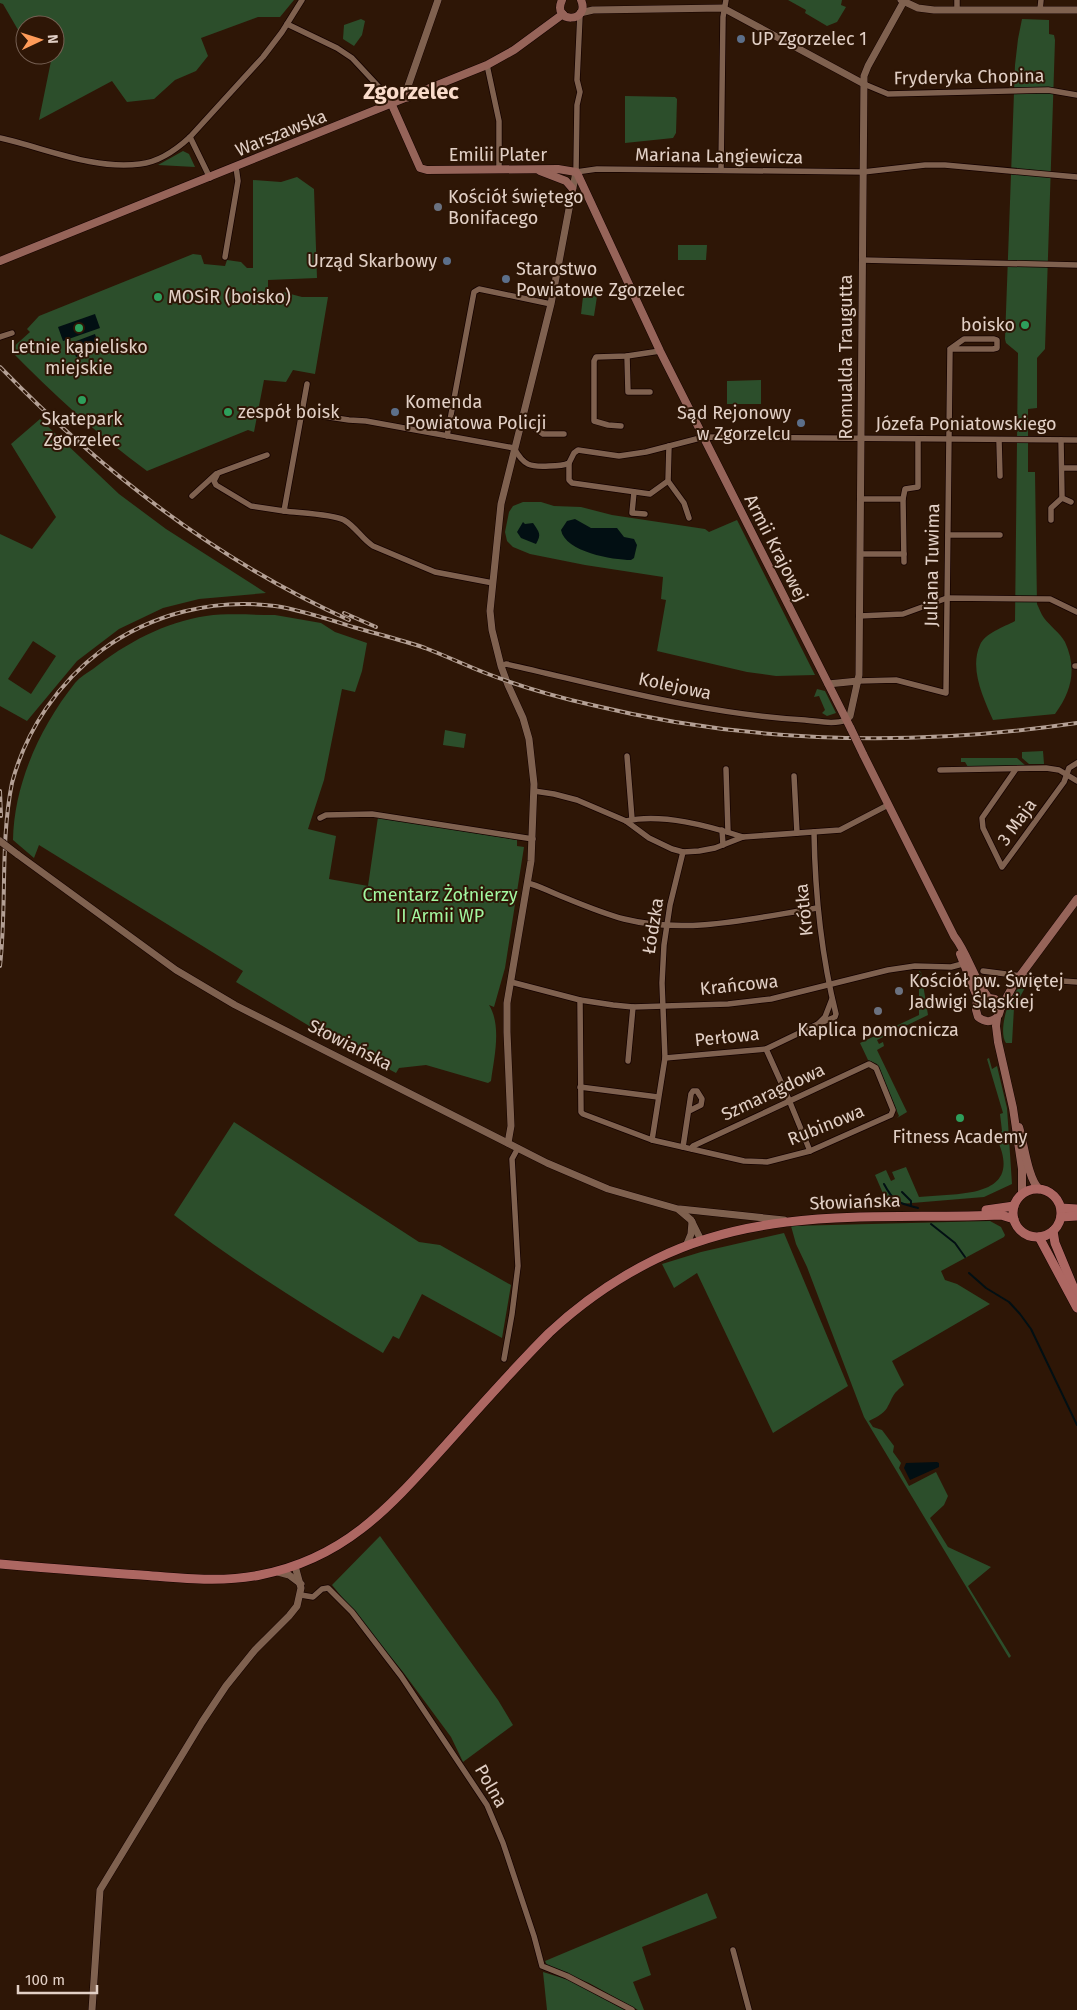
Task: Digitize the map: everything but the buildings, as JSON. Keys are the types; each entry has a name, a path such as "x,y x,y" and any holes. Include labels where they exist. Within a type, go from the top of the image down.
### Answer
{"main road":[{"path":"562,0 560,8 563,14 571,18 580,14 582,2"},
{"name":"Warszawska","path":"0,261 392,105 487,65 514,50 563,14"},
{"name":"Emilii Plater","path":"392,105 420,168 427,170 561,169 576,172"},
{"path":"536,170 566,181 572,188"},
{"name":"Armii Krajowej","path":"576,172 582,181 660,351 967,963 981,988 990,997"},
{"path":"998,1042 986,1022 981,1020 976,1014 977,1003 1014,984 1022,976 1077,899"},
{"name":"Armii Krajowej","path":"967,963 977,1003"},
{"path":"1014,984 997,1018 998,1042 1013,1108 1031,1173 1039,1189"},
{"path":"990,997 998,1002 1001,1008"},
{"path":"986,1022 997,1018"},
{"path":"1013,1108 1024,1180 1022,1194 1014,1206 1014,1219 1024,1233 1039,1237 1053,1231 1058,1225 1061,1212 1055,1196 1048,1191 1039,1189 1022,1194"},
{"name":"Słowiańska","path":"924,1216 1014,1206"},
{"path":"1061,1212 1077,1209"},
{"path":"1061,1212 1077,1216"},
{"name":"Słowiańska","path":"0,1564 200,1579 241,1578 276,1572 296,1566 336,1547 371,1522 399,1496 539,1344 578,1308 625,1275 701,1240 743,1228 787,1221 1001,1215 1014,1219"},
{"path":"1053,1231 1055,1243 1077,1296"},
{"path":"1039,1237 1077,1308"}],"street":[{"path":"0,138 108,164 141,164 165,156 190,137 255,66 287,24 302,0"},
{"path":"408,98 407,89 438,0"},
{"path":"721,170 723,8 726,0"},
{"path":"957,0 957,10"},
{"path":"1040,10 1041,0"},
{"path":"903,1 923,9 1077,10"},
{"name":"Romualda Traugutta","path":"846,720 850,716 858,681 865,71 903,1"},
{"path":"582,2 593,10"},
{"path":"508,1143 511,1126 507,1018 533,839 534,791 532,750 528,733 501,666 492,630 490,611 501,504 551,304 576,172 577,105 580,92 577,80 580,14 593,10 723,8 864,84"},
{"path":"287,24 337,48 352,58 372,79 392,105"},
{"path":"487,65 499,121 499,170"},
{"name":"Fryderyka Chopina","path":"864,84 888,94 1048,90 1077,95"},
{"path":"190,137 210,178"},
{"name":"Mariana Langiewicza","path":"576,172 592,169 863,172 945,164 1077,176"},
{"path":"225,257 238,181 236,167"},
{"path":"862,260 1015,262 1077,265"},
{"path":"448,436 474,292 482,290 551,304"},
{"path":"0,337 12,333"},
{"path":"964,338 994,338 998,344 997,348 993,350 950,349 964,338"},
{"name":"Juliana Tuwima","path":"858,681 896,680 946,692 950,349"},
{"path":"621,426 594,421 594,361 596,357 627,356 660,351"},
{"path":"627,356 628,392 650,392"},
{"path":"284,511 307,384"},
{"path":"302,412 366,421 514,448 526,464 533,467 563,466 569,463 569,480 572,483 650,494 668,482"},
{"path":"522,419 543,434 564,434"},
{"name":"Józefa Poniatowskiego","path":"569,463 574,453 578,450 619,456 704,437 1077,440"},
{"path":"904,562 905,489 918,487 918,439"},
{"path":"1000,440 1000,476"},
{"path":"1051,520 1051,508 1062,498 1063,468 1061,440"},
{"path":"669,446 668,482 684,503 689,518"},
{"path":"192,496 216,474 267,455"},
{"path":"1063,468 1077,468"},
{"path":"216,474 214,481 216,484 240,501 251,506 342,519 355,528 368,543 435,572 493,583"},
{"path":"634,492 632,513 644,514"},
{"path":"1062,498 1070,502"},
{"path":"860,499 904,499"},
{"path":"948,535 1000,535"},
{"path":"860,554 904,554"},
{"path":"859,616 903,614 947,598 1050,599 1077,612"},
{"name":"Kolejowa","path":"501,666 506,664 710,709 828,722 846,720"},
{"path":"828,684 858,681"},
{"path":"627,756 629,820 649,838 683,852 699,852 743,837 840,830 888,805"},
{"path":"1067,773 1069,768 1077,763"},
{"path":"940,770 1046,768 1060,770 1077,781"},
{"name":"3 Maja","path":"1016,769 982,818 983,828 1002,868 1064,782 1067,773"},
{"path":"723,845 726,770"},
{"path":"794,776 797,833"},
{"path":"534,791 577,800 629,820 690,822 743,837"},
{"path":"320,818 326,815 372,814 533,839"},
{"name":"Krótka","path":"814,832 817,908 830,984"},
{"name":"Słowiańska","path":"0,841 169,965 234,1005 556,1167 608,1189 678,1209 692,1222 701,1240"},
{"name":"Łódzka","path":"652,1140 664,1058 662,962 666,925 683,852"},
{"path":"527,883 610,914 641,922 666,925 725,923 817,908"},
{"name":"Krańcowa","path":"511,982 580,1000 633,1007 751,1003 902,968 951,967 967,963"},
{"path":"984,971 1022,976 1033,980 1077,982"},
{"name":"Perłowa","path":"664,1058 766,1049 835,1017 830,984"},
{"path":"580,1000 580,1087 658,1097"},
{"path":"628,1061 633,1007"},
{"path":"766,1049 810,1152"},
{"name":"Rubinowa","path":"580,1087 580,1108 583,1114 652,1140 744,1161 761,1163 810,1152 892,1113 893,1110 876,1068 869,1064"},
{"name":"Szmaragdowa","path":"692,1149 693,1146 869,1064"},
{"path":"683,1147 689,1111"},
{"path":"504,1360 518,1266 512,1159 518,1148"},
{"path":"678,1209 787,1221"},
{"path":"686,1246 691,1234 692,1222"},
{"path":"92,2010 98,1897 100,1890 202,1722 245,1661 294,1611 301,1595 301,1584 296,1566"},
{"path":"276,1572 289,1575 301,1584"},
{"name":"Polna","path":"301,1595 313,1597 322,1589 328,1588 352,1612 401,1676 465,1770 487,1805 503,1843 542,1966 567,1976 632,2010"},
{"path":"733,1950 748,2010"}],"green space":[{"path":"0,0 294,0 280,17 258,17 201,38 208,56 196,71 175,80 154,99 127,102 112,81 39,120 50,65 65,65 65,15 15,15 15,25 3,4 0,3"},
{"path":"788,0 842,0 841,5 846,7 837,22 827,26 805,13 806,10"},
{"path":"361,19 365,21 362,35 354,46 343,39 344,25"},
{"path":"1022,19 1049,20 1049,34 1054,35 1055,40 1045,349 1037,358 1037,408 1028,409 1028,472 1035,472 1037,604 1044,618 1065,642 1072,670 1069,688 1055,714 993,720 979,684 976,664 977,654 982,641 990,634 1015,621 1018,353 1006,343 1005,339 1015,65"},
{"path":"625,96 675,97 677,99 676,133 673,138 625,143"},
{"path":"183,151 189,154 195,167 158,165"},
{"path":"297,177 314,189 317,278 268,280 268,295 275,297 279,292 283,292 302,297 328,297 315,374 293,370 286,382 264,380 254,432 248,430 147,471 76,413 10,350 30,332 27,329 39,316 193,254 201,255 204,264 225,266 227,260 241,262 247,268 253,268 253,180 281,182"},
{"path":"678,245 707,245 706,260 678,260"},
{"path":"584,288 598,290 594,316 581,314"},
{"path":"761,380 761,404 727,404 727,381"},
{"path":"40,419 119,494 166,529 266,593 199,599 163,608 119,629 77,661 27,721 0,706 0,534 32,549 56,517 11,444","holes":["33,641 56,656 31,694 8,679"]},
{"path":"523,502 541,502 554,506 581,507 612,515 705,529 709,532 737,520 815,675 776,676 747,672 657,651 666,600 661,599 663,577 530,554 513,547 507,541 505,532 509,512 513,506"},
{"name":"Cmentarz Żołnierzy II Armii WP","path":"214,615 275,615 321,623 335,632 367,643 362,671 355,692 342,689 324,780 308,829 336,836 329,879 368,886 378,817 517,840 517,846 524,847 505,968 494,1007 489,1005 493,1013 496,1032 491,1081 488,1083 426,1065 399,1068 396,1073 316,1030 236,982 243,971 39,845 34,858 13,840 18,798 31,757 40,737 62,700 79,679 132,642 176,623"},
{"path":"817,689 825,691 836,713 827,716 822,713 825,710 819,696 814,697"},
{"path":"445,730 466,734 464,748 443,745"},
{"path":"1043,751 1044,764 1029,764 1022,758 1022,752"},
{"path":"961,758 1017,758 1026,766 968,767 965,762 961,762"},
{"path":"919,971 921,972 928,1015 877,1040 879,1044 883,1042 884,1046 877,1050 907,1112 897,1118 899,1116 877,1064 868,1060 860,1043 919,1015"},
{"path":"1028,983 1038,984 1038,986 1026,986 1014,1008 1012,1043 1006,1043 1003,1029 1007,1009 1016,992"},
{"path":"989,1058 992,1069 997,1066 1007,1108 1012,1184 984,1197 888,1205 875,1175 886,1170 891,1181 895,1179 892,1172 906,1167 919,1197 969,1193 984,1189 996,1182 1002,1172 1003,1157 996,1137 1002,1131 1000,1114 1003,1113 987,1059"},
{"path":"234,1122 419,1242 440,1245 511,1285 502,1338 422,1294 399,1339 393,1336 383,1353 250,1270 174,1215"},
{"path":"990,1221 1001,1227 1005,1235 1004,1237 941,1271 945,1280 957,1284 990,1304 892,1361 904,1385 895,1394 887,1408 879,1416 869,1421 873,1427 882,1430 894,1446 893,1452 901,1463 899,1468 909,1486 936,1472 948,1496 944,1505 930,1518 948,1547 991,1567 968,1586 1011,1656 1009,1658 864,1417 807,1267 796,1244 791,1226"},
{"path":"784,1233 848,1386 773,1433 697,1273 674,1288 662,1264 701,1252"},
{"path":"380,1536 498,1700 513,1725 463,1762 451,1737 403,1672 332,1585"},
{"path":"707,1893 717,1918 642,1947 651,1975 633,1982 644,2010 638,2010 589,1983 547,1965 545,1961"},
{"path":"543,1972 572,1981 625,2010 547,2010"}],"shaded area":[{"name":"Letnie kąpielisko miejskie","path":"95,314 100,328 63,341 58,327"},
{"path":"95,334 100,349 76,357 71,343"},
{"path":"575,519 591,528 617,528 624,537 634,539 637,545 634,558 623,560 602,556 571,544 564,538 561,530 567,521"},
{"path":"523,522 525,524 533,523 537,529 539,535 536,544 521,538 517,532"},
{"path":"937,1462 939,1467 910,1480 904,1468 906,1463"}],"waterway":[{"path":"884,1184 894,1199 918,1208"},
{"path":"902,1192 911,1201 911,1206"},
{"path":"931,1224 955,1243 965,1257"},
{"path":"969,1273 986,1288 1009,1302 1031,1329 1077,1425"}],"railway":[{"path":"0,367 78,442 163,510 253,570 349,620"},
{"path":"0,966 8,805 18,763 35,726 71,677 102,650 121,637 162,618 206,607 252,604 295,610 416,645 501,679 553,695 652,718 712,728 833,738 894,738 955,736 1077,723"},
{"path":"344,613 376,627"},
{"path":"0,791 1,816"}],"place":[{"name":"UP Zgorzelec 1","path":"741,39"},
{"name":"Kościół świętego Bonifacego","path":"438,207"},
{"name":"Urząd Skarbowy","path":"447,261"},
{"name":"Starostwo Powiatowe Zgorzelec","path":"506,279"},
{"name":"MOSiR (boisko)","path":"158,297"},
{"name":"boisko","path":"1025,325"},
{"name":"Letnie kąpielisko miejskie","path":"79,328"},
{"name":"Skatepark Zgorzelec","path":"82,400"},
{"name":"zespół boisk","path":"228,412"},
{"name":"Komenda Powiatowa Policji","path":"395,412"},
{"name":"Sąd Rejonowy w Zgorzelcu","path":"801,423"},
{"name":"Kościół pw. Świętej Jadwigi Śląskiej","path":"899,991"},
{"name":"Kaplica pomocnicza","path":"878,1011"},
{"name":"Fitness Academy","path":"960,1118"}],"district":[{"name":"Zgorzelec","path":"411,91"}]}
